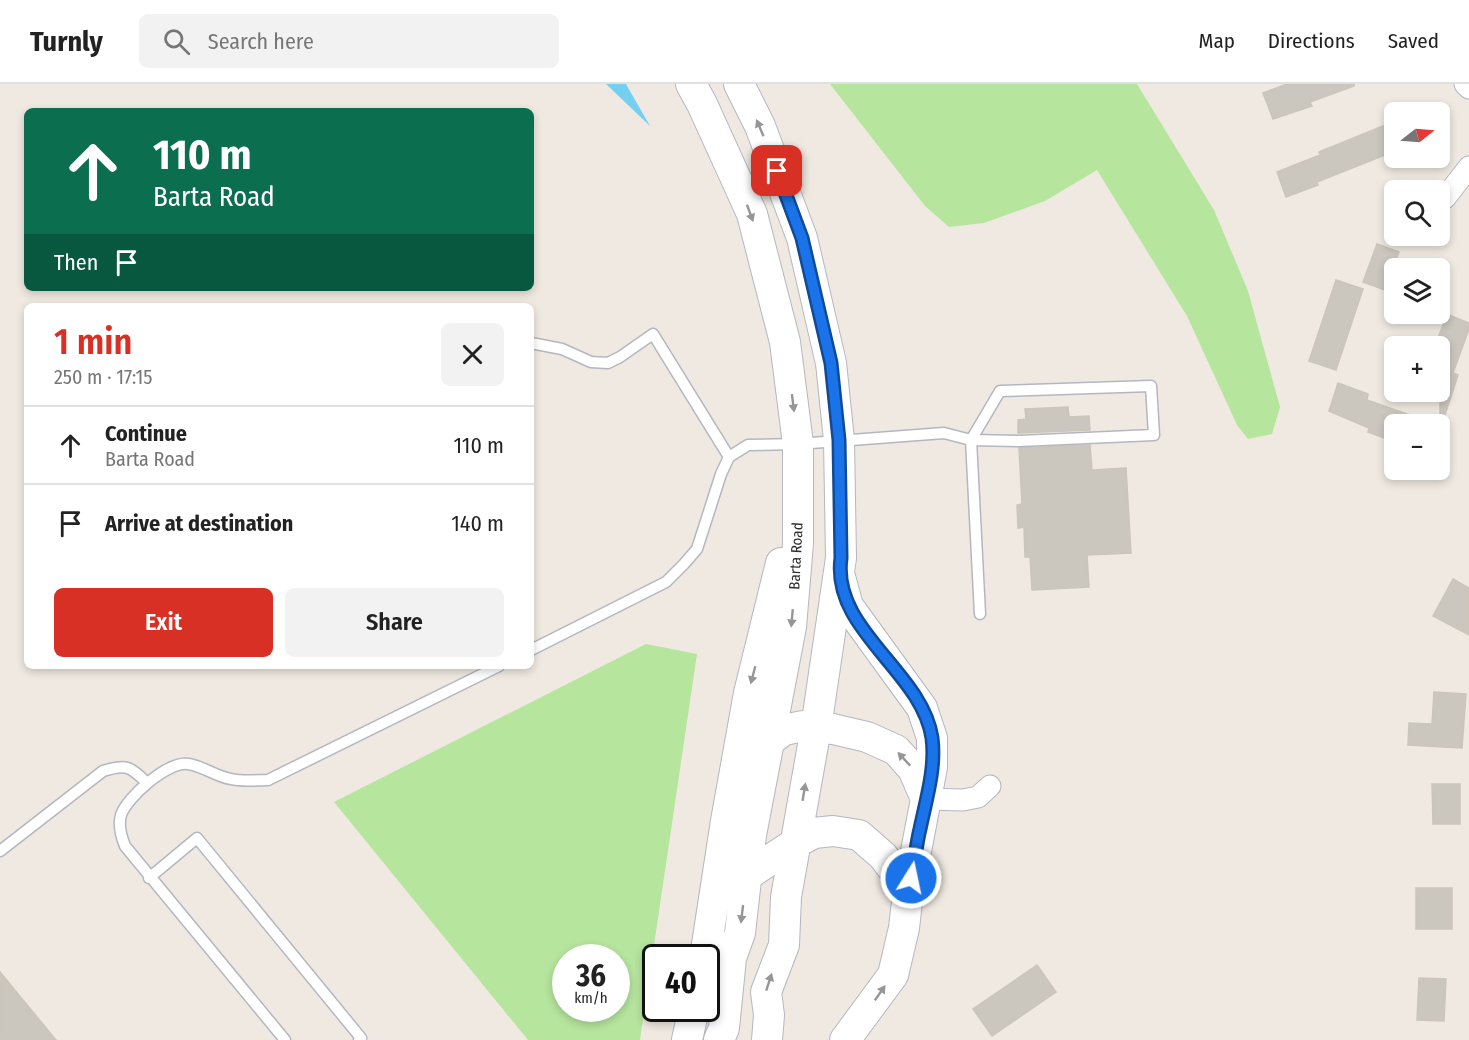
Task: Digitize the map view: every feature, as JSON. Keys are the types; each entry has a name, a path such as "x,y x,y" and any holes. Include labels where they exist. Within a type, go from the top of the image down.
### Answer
{"street":[{"name":"Barta Road","path":"691,84 752,214 785,342 798,444 798,543 791,627 751,835 740,933 731,958 724,1028 719,1040"},
{"path":"739,84 760,126 802,238 831,363 839,440 841,558 816,728 786,897 784,945 766,992 769,1015 767,1040"},
{"path":"1465,84 1469,88"},
{"path":"1450,192 1469,167"},
{"path":"707,944 749,693 783,557 798,518"},
{"path":"839,573 848,606 922,708 932,738 932,767 908,893 904,928 892,975 845,1040"},
{"path":"769,741 784,730 803,726 867,737 896,750 913,769 926,799"},
{"path":"926,799 963,800 978,797 990,786"},
{"path":"746,876 814,833 833,831 859,836 883,856 908,893"},
{"path":"687,1040 691,1022"}],"lane":[{"path":"534,344 562,349 591,362 608,363 653,334 729,458"},
{"path":"534,648 666,582 697,549 721,474 729,458 748,445 798,444 944,434 970,440 1019,441 1154,435 1151,386 1000,391 970,440 980,614"},
{"path":"285,1040 149,878 125,846 120,832 120,817 126,802 146,782 173,767 186,763 231,779 268,780 493,669"},
{"path":"0,851 103,771 120,766 132,768 146,782"},
{"path":"149,878 197,838 361,1038 358,1040"}],"green space":[{"path":"830,84 1137,84 1214,210 1248,291 1280,407 1272,434 1248,439 1237,425 1187,316 1097,170 1045,201 984,223 949,227 925,206"},
{"path":"646,644 697,654 654,944 642,944 643,1022 640,1040 528,1040 334,802"}],"water":[{"path":"606,84 626,84 650,126"}],"building":[{"path":"1287,84 1354,84 1354,86 1310,102 1312,106 1273,119 1263,93"},
{"path":"1384,125 1384,155 1286,197 1277,172 1320,155 1319,152"},
{"path":"1377,244 1399,252 1397,258 1384,258 1384,290 1363,282"},
{"path":"1336,280 1363,289 1336,370 1309,361"},
{"path":"1450,315 1469,323 1469,329 1453,373 1458,375 1450,400 1450,336 1439,336 1443,324 1450,324"},
{"path":"1338,383 1368,394 1367,400 1407,414 1384,414 1384,438 1368,432 1369,428 1329,411"},
{"path":"1440,402 1449,402 1445,414 1440,414"},
{"path":"1068,407 1069,417 1089,416 1090,430 1018,433 1018,420 1026,419 1025,409"},
{"path":"1090,445 1092,470 1126,468 1131,553 1087,555 1089,587 1032,590 1030,557 1025,557 1024,527 1018,528 1017,505 1022,504 1019,448"},
{"path":"1453,579 1469,588 1469,635 1433,616"},
{"path":"1434,692 1466,694 1462,748 1408,745 1409,723 1432,724"},
{"path":"1432,784 1460,784 1460,824 1433,824"},
{"path":"1416,888 1452,888 1452,929 1416,929"},
{"path":"1037,965 1056,992 992,1036 973,1009"},
{"path":"0,972 56,1040 0,1040"},
{"path":"1419,978 1446,979 1444,1021 1417,1020"}],"route":[{"path":"777,171 802,238 831,363 839,440 841,558 839,573 848,606 922,708 932,738 932,767 911,878"}]}
